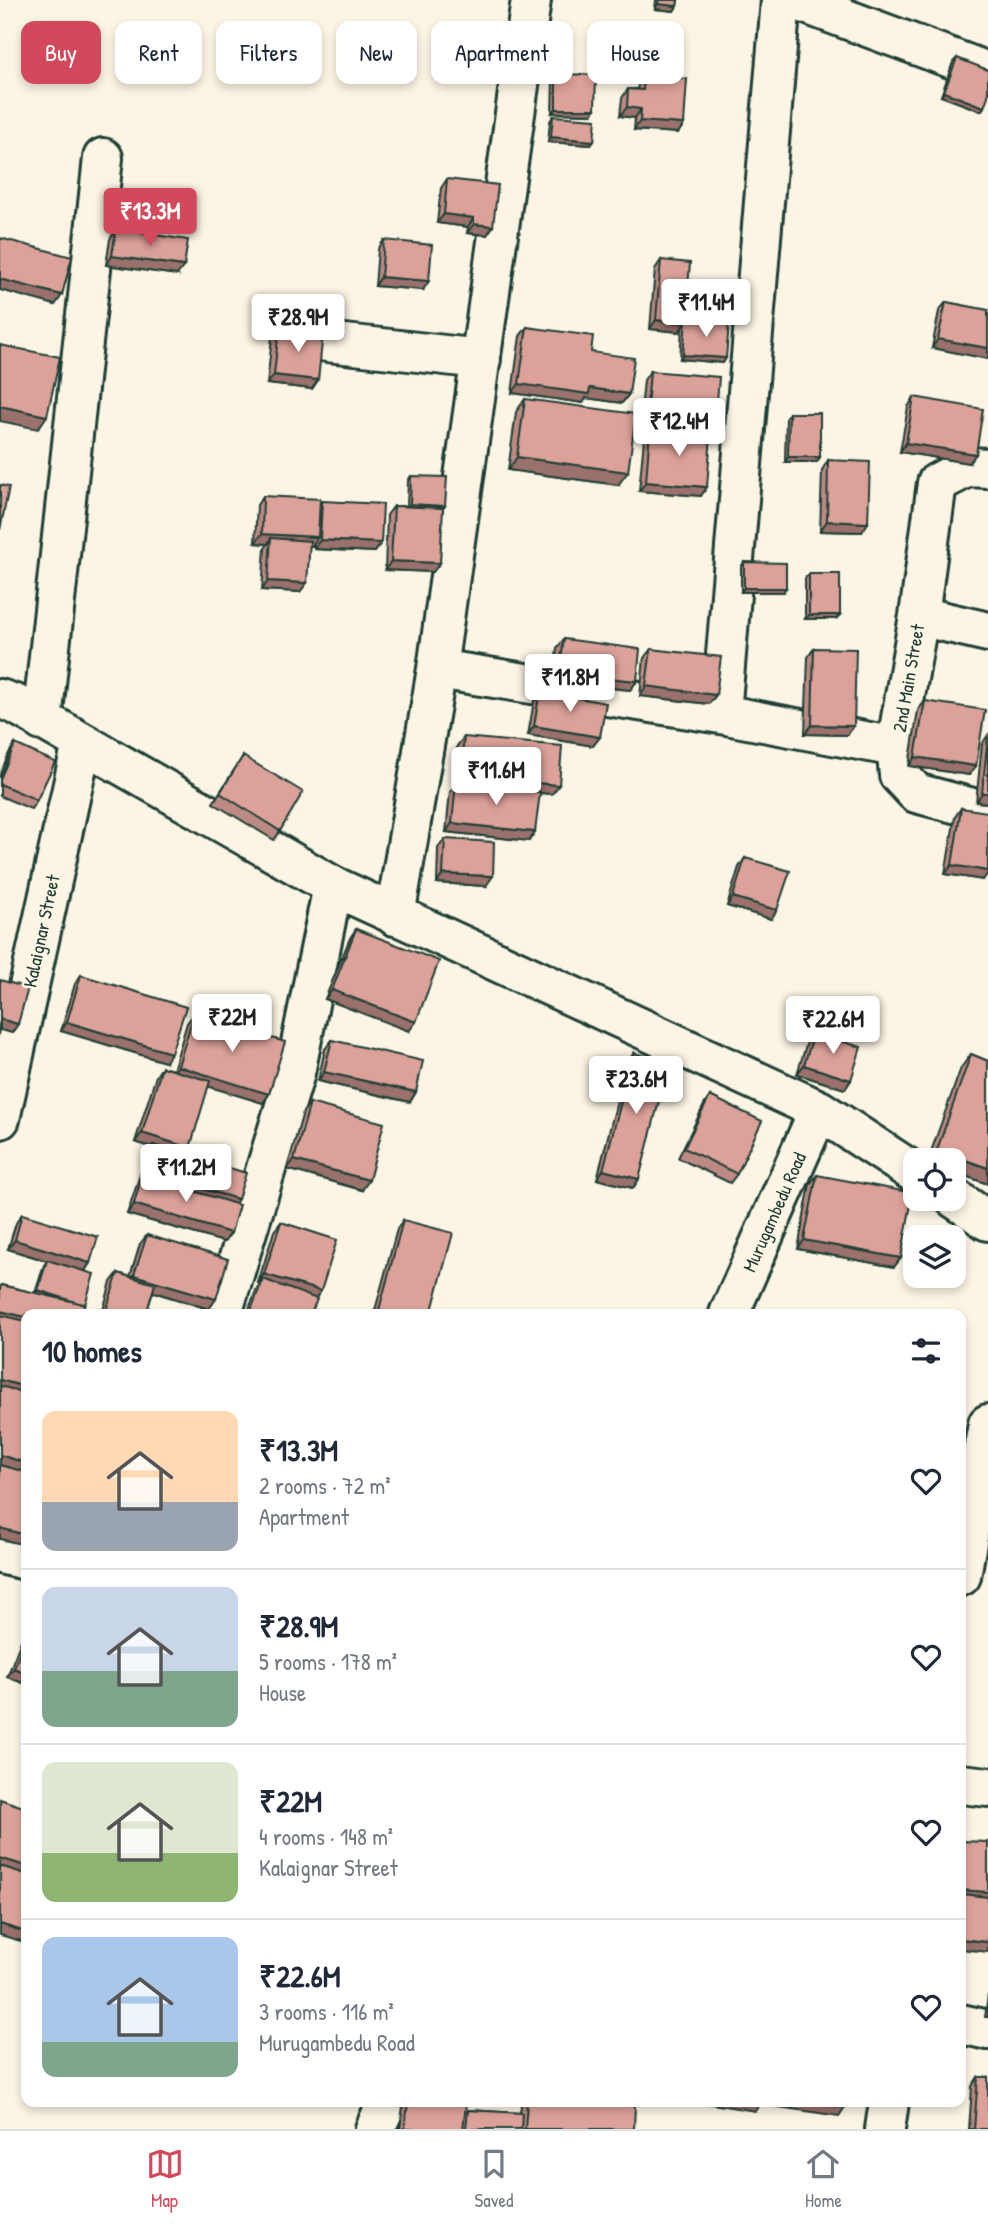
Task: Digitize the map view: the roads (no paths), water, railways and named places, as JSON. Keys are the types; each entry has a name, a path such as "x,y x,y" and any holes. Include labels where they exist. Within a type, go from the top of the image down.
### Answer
{"street":[{"path":"395,916 437,669 531,0"},
{"path":"721,714 782,0"},
{"path":"795,0 988,72"},
{"path":"42,721 103,158"},
{"path":"327,342 481,359"},
{"name":"2nd Main Street","path":"988,468 968,467 937,483 919,616 896,747 899,775 916,793 988,812"},
{"path":"919,616 988,632"},
{"path":"437,669 721,714 896,747"},
{"path":"0,699 15,704 333,886 819,1110 903,1165"},
{"name":"Kalaignar Street","path":"0,1119 82,743"},
{"path":"224,1309 295,1073 333,886"},
{"name":"Murugambedu Road","path":"731,1309 819,1110"},
{"path":"966,1206 988,1221"},
{"path":"966,1548 988,1424"},
{"path":"0,1554 21,1559"},
{"path":"966,1785 988,1787"},
{"path":"966,2025 988,2030"},
{"path":"375,2129 385,2107"},
{"path":"885,2129 888,2107"}]}
